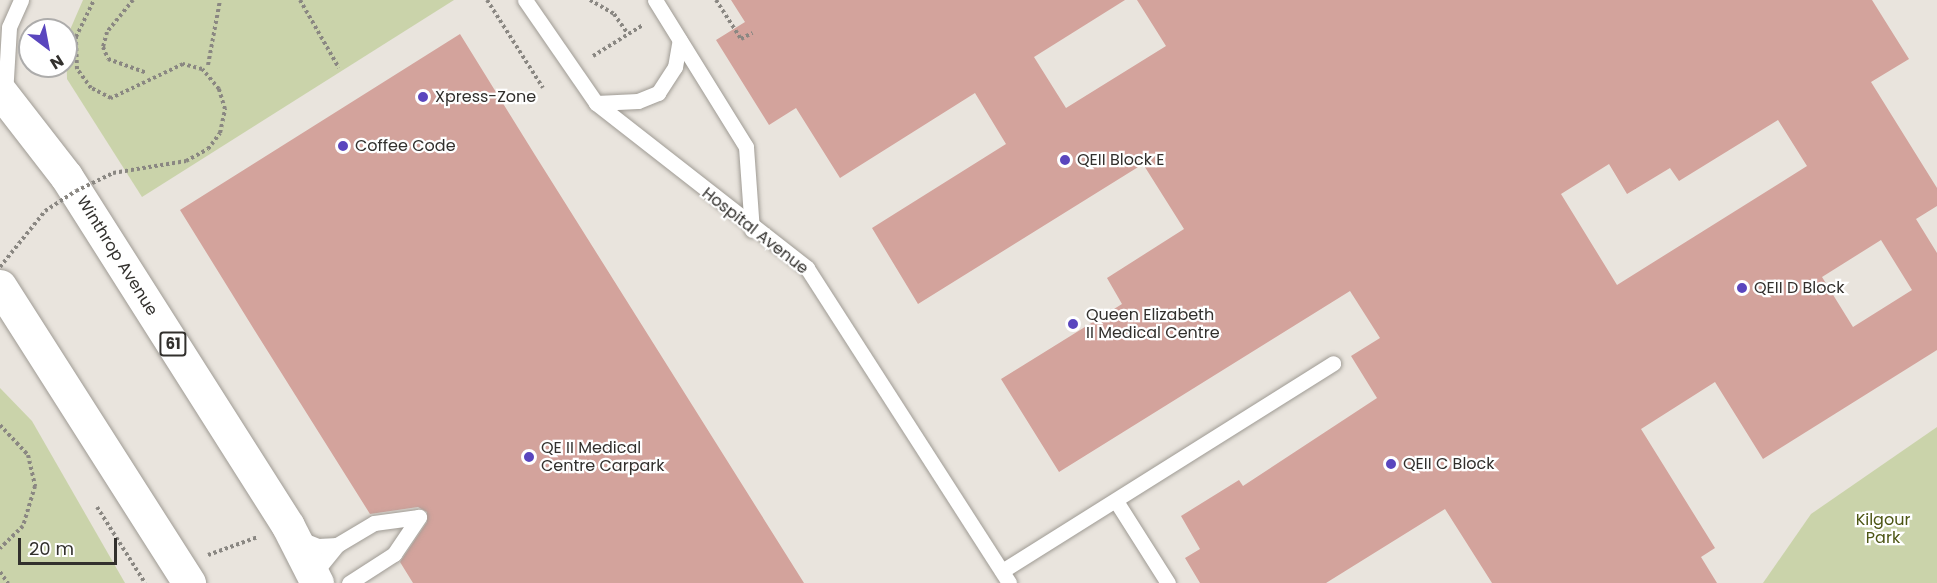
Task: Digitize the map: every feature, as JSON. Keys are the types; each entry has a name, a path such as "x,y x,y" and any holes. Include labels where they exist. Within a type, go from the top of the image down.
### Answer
{"main road":[{"name":"Winthrop Avenue","path":"2,94 66,176 275,531 313,581"},
{"path":"0,286 196,573"}],"lane":[{"path":"2,94 9,27 21,0"},
{"name":"Hospital Avenue","path":"525,0 569,71 596,103 752,230 807,268 1005,577"},
{"path":"658,6 746,147 752,230"},
{"path":"596,103 638,101 658,93 675,67 680,40"},
{"path":"1005,577 1116,501 1333,363"},
{"path":"1116,501 1168,583"},
{"path":"313,581 337,545 374,523 419,517 394,554 349,583"},
{"path":"275,531 300,540 337,545"}],"path":[{"path":"0,267 45,211 76,191 113,173 186,161 208,149 220,133 225,109 219,89 202,69 183,64 111,98 91,88 77,69 76,37 94,0"},
{"path":"133,0 107,32 103,47 108,59 147,73"},
{"path":"208,65 220,0"},
{"path":"300,0 339,68"},
{"path":"487,0 543,88"},
{"path":"590,0 614,14 628,34"},
{"path":"716,0 741,39 752,33"},
{"path":"590,58 628,34 658,6"},
{"path":"0,425 28,455 35,486 23,526 0,548"},
{"path":"196,573 275,531"},
{"path":"0,572 8,583"}],"green space":[{"path":"83,0 454,0 142,197 67,79 78,78 78,18 75,18"},
{"path":"0,388 32,421 125,583 0,583"},
{"name":"Kilgour Park","path":"1937,427 1937,583 1763,583 1811,514"}],"building":[{"path":"731,0 1125,0 1034,57 1066,108 1166,46 1137,0 1872,0 1909,59 1871,82 1937,188 1937,206 1916,219 1937,253 1937,350 1763,459 1715,382 1641,429 1715,548 1701,557 1717,583 1492,583 1445,509 1326,583 1200,583 1185,558 1200,549 1181,516 1239,480 1243,486 1377,398 1351,356 1380,338 1350,291 1059,472 1001,379 1122,304 1107,278 1184,229 1143,164 918,304 872,228 1006,144 975,93 840,178 796,108 769,125 716,40 745,22","holes":["1778,120 1807,166 1617,285 1561,194 1609,164 1627,194 1670,168 1679,181","1881,240 1912,290 1853,327 1822,277"]},
{"name":"QE II Medical Centre Carpark","path":"460,34 804,583 413,583 400,562 427,522 427,512 418,507 370,514 255,331 180,210"}],"place":[{"name":"Xpress-Zone","path":"423,97"},
{"name":"Coffee Code","path":"343,146"},
{"name":"QEII Block E","path":"1065,160"},
{"name":"QEII D Block","path":"1742,288"},
{"name":"Queen Elizabeth II Medical Centre","path":"1073,324"},
{"name":"QE II Medical Centre Carpark","path":"529,457"},
{"name":"QEII C Block","path":"1391,464"}]}
